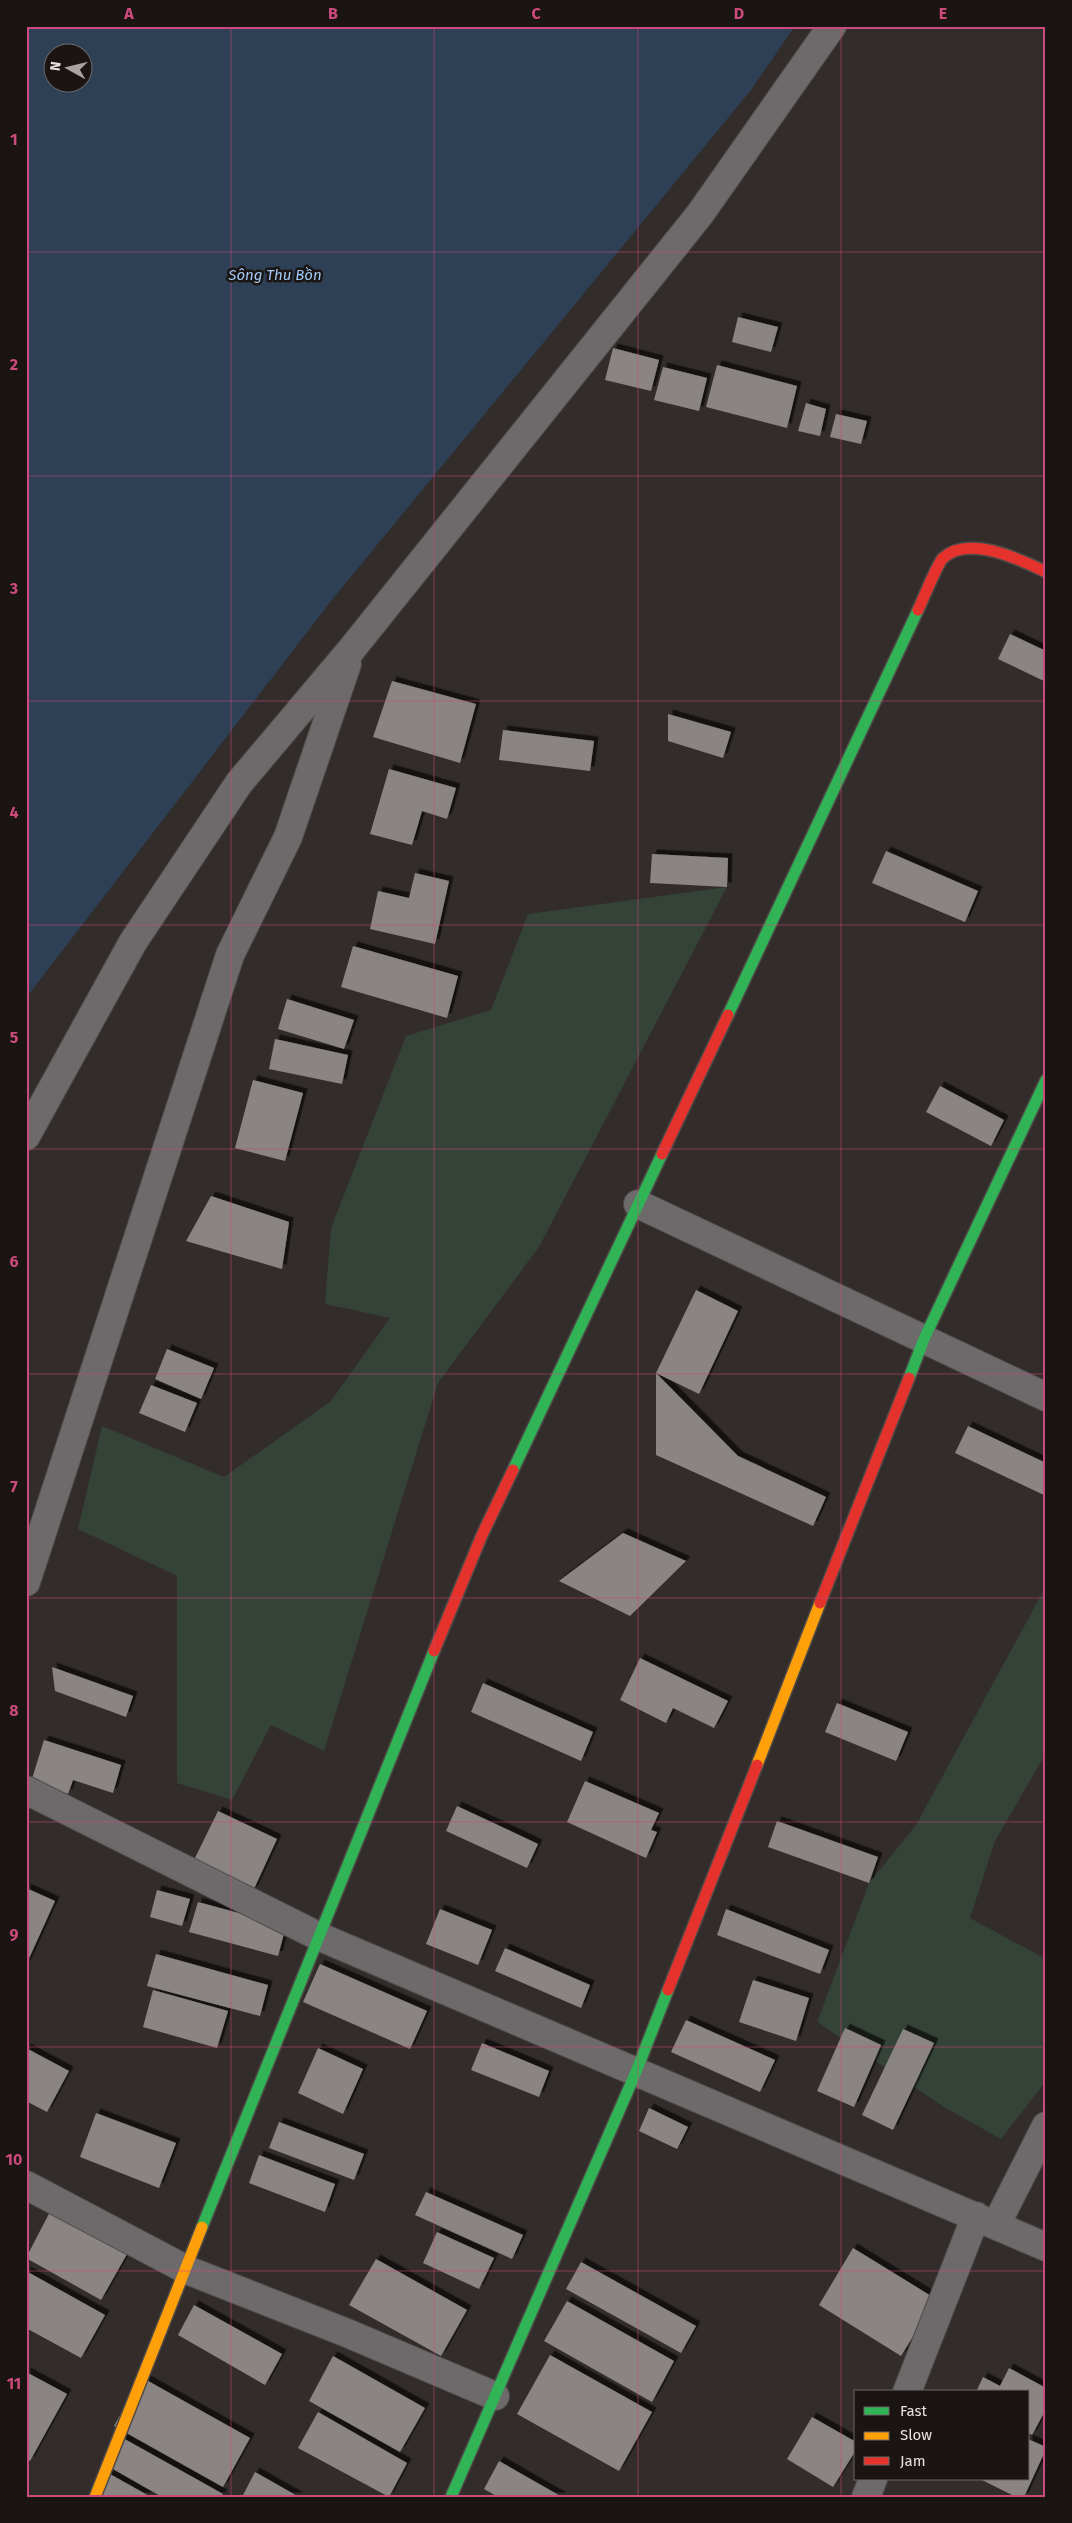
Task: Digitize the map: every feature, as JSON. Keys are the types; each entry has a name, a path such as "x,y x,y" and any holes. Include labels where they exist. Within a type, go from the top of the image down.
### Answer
{"street":[{"path":"26,1136 133,942 238,783 351,650 700,214 832,26"},
{"path":"95,2497 187,2270 318,1936 482,1536 943,558 954,551 985,547 1003,551 1046,572"},
{"path":"26,1582 230,955 288,837 351,650"},
{"path":"451,2497 636,2072 924,1339 1046,1080"},
{"path":"638,1204 1046,1397"},
{"path":"26,1790 318,1936 1046,2247"},
{"path":"908,2390 986,2221 1046,2126"},
{"path":"26,2185 187,2270 347,2333 494,2396"},
{"path":"866,2497 873,2480"}],"green space":[{"path":"727,887 539,1247 438,1383 324,1751 271,1725 232,1800 177,1783 177,1576 78,1529 102,1426 224,1477 331,1401 390,1318 325,1304 331,1228 406,1036 491,1010 528,914"},
{"path":"1046,1586 1046,1753 995,1841 970,1918 1046,1959 1046,2081 1001,2139 944,2107 817,2022 869,1883 916,1825"}],"water":[{"name":"Sông Thu Bồn","path":"26,26 795,26 751,90 331,601 26,998"}],"building":[{"path":"738,317 778,327 771,352 732,342"},
{"path":"613,348 659,360 651,391 605,380"},
{"path":"717,365 797,386 787,428 706,407"},
{"path":"663,367 707,378 699,411 654,400"},
{"path":"806,403 826,409 820,436 798,431"},
{"path":"836,414 867,421 861,444 830,437"},
{"path":"1010,634 1046,651 1046,682 998,659"},
{"path":"392,681 476,704 460,763 373,737"},
{"path":"668,714 731,732 723,758 668,741"},
{"path":"503,730 594,741 590,771 499,760"},
{"path":"389,769 456,788 447,819 422,811 412,845 370,834"},
{"path":"886,851 978,891 965,922 872,883"},
{"path":"652,854 728,858 727,887 650,883"},
{"path":"415,873 449,881 435,944 370,929 378,891 409,898"},
{"path":"353,946 458,976 447,1018 341,987"},
{"path":"287,999 354,1020 344,1049 278,1029"},
{"path":"275,1039 348,1055 342,1084 269,1069"},
{"path":"253,1080 303,1093 285,1161 235,1148"},
{"path":"940,1086 1004,1120 991,1146 926,1112"},
{"path":"211,1196 289,1222 282,1269 186,1241"},
{"path":"696,1290 738,1311 699,1394 656,1373"},
{"path":"167,1349 214,1368 201,1399 155,1379"},
{"path":"656,1373 738,1456 826,1497 813,1526 656,1455"},
{"path":"151,1385 197,1403 185,1432 139,1413"},
{"path":"968,1426 1046,1463 1046,1496 955,1453"},
{"path":"623,1533 686,1561 630,1616 559,1581"},
{"path":"640,1658 728,1701 714,1728 673,1708 666,1723 620,1700"},
{"path":"52,1667 133,1696 126,1717 55,1691"},
{"path":"483,1683 593,1732 581,1761 471,1712"},
{"path":"837,1703 908,1732 896,1761 825,1732"},
{"path":"44,1740 121,1765 113,1793 73,1780 68,1794 31,1782"},
{"path":"585,1781 659,1813 651,1830 657,1832 646,1858 567,1822"},
{"path":"457,1806 538,1844 527,1868 446,1831"},
{"path":"218,1811 277,1839 253,1891 193,1862"},
{"path":"777,1821 878,1857 869,1883 768,1847"},
{"path":"26,1888 55,1901 26,1965"},
{"path":"157,1890 190,1899 182,1926 150,1917"},
{"path":"198,1902 286,1926 278,1956 189,1932"},
{"path":"440,1909 492,1930 478,1965 426,1944"},
{"path":"726,1909 829,1950 820,1974 717,1935"},
{"path":"505,1948 590,1985 581,2008 495,1971"},
{"path":"156,1954 268,1985 260,2016 147,1986"},
{"path":"320,1964 427,2011 410,2049 303,2002"},
{"path":"753,1980 809,1998 796,2041 739,2022"},
{"path":"153,1990 228,2011 217,2048 143,2027"},
{"path":"686,2020 775,2060 760,2092 671,2052"},
{"path":"845,2028 881,2045 854,2107 817,2091"},
{"path":"903,2029 934,2043 893,2130 862,2115"},
{"path":"482,2043 549,2071 539,2097 471,2070"},
{"path":"26,2048 69,2071 47,2112 26,2101"},
{"path":"318,2048 363,2069 343,2114 298,2093"},
{"path":"649,2108 688,2127 677,2149 639,2131"},
{"path":"96,2113 176,2143 159,2188 80,2157"},
{"path":"279,2122 364,2154 354,2180 269,2148"},
{"path":"259,2155 335,2184 325,2212 249,2183"},
{"path":"426,2192 523,2235 512,2259 415,2215"},
{"path":"54,2204 131,2247 101,2300 26,2258"},
{"path":"437,2232 494,2258 479,2289 423,2263"},
{"path":"853,2248 936,2299 901,2356 819,2305"},
{"path":"376,2259 467,2310 441,2356 349,2305"},
{"path":"581,2262 696,2326 681,2353 566,2289"},
{"path":"26,2271 105,2315 81,2358 26,2328"},
{"path":"567,2301 674,2361 652,2402 544,2341"},
{"path":"194,2305 282,2354 265,2385 178,2335"},
{"path":"550,2355 652,2412 619,2471 517,2414"},
{"path":"333,2356 425,2408 400,2452 309,2401"},
{"path":"1009,2368 1046,2388 1046,2409 1032,2435 1030,2434 1030,2390 977,2390 983,2377 1000,2386"},
{"path":"26,2372 67,2394 30,2461 26,2459"},
{"path":"141,2377 250,2438 223,2487 114,2426"},
{"path":"318,2412 407,2463 389,2497 298,2448"},
{"path":"812,2417 854,2441 854,2453 833,2487 787,2459"},
{"path":"121,2437 223,2494 221,2497 162,2497 106,2465"},
{"path":"1030,2440 1046,2447 1046,2449 1024,2497 1016,2497 982,2480 1030,2480"},
{"path":"499,2461 562,2497 498,2497 484,2489"},
{"path":"255,2472 299,2497 242,2497"},
{"path":"108,2473 151,2497 95,2497"}],"traffic: fast":[{"path":"728,1015 918,610"},
{"path":"909,1378 924,1339 1046,1080"},
{"path":"513,1470 662,1154"},
{"path":"202,2227 434,1651"},
{"path":"451,2497 636,2072 668,1990"}],"traffic: slow":[{"path":"757,1765 820,1603"},
{"path":"95,2497 202,2227"}],"traffic: jam":[{"path":"918,610 940,562 954,551 967,548 995,552 1023,561 1046,572"},
{"path":"662,1154 728,1015"},
{"path":"820,1603 909,1378"},
{"path":"434,1651 482,1535 513,1470"},
{"path":"668,1990 757,1765"}]}
